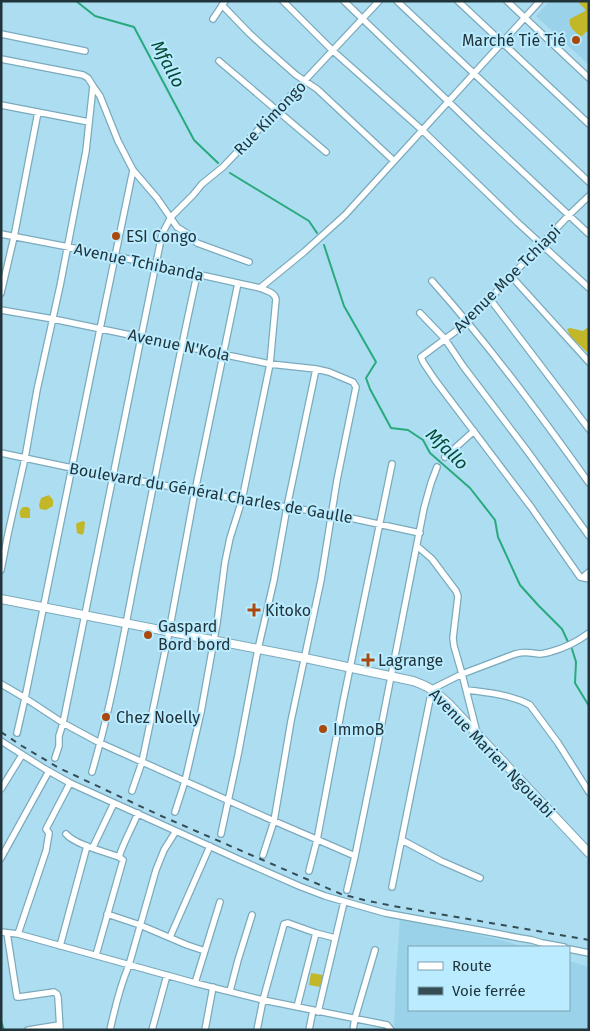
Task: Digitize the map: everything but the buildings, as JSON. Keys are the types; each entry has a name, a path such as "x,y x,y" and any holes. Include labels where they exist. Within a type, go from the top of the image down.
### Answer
{"street":[{"path":"283,1 332,50 422,130 517,222 589,288"},
{"path":"344,1 389,46 589,234"},
{"name":"Rue Kimongo","path":"55,758 59,746 59,736 162,234 171,217 202,184 223,167 305,82 332,50 379,1"},
{"path":"397,1 589,182"},
{"path":"458,1 589,124"},
{"path":"507,1 589,78"},
{"path":"260,288 345,215 540,1"},
{"path":"214,19 224,3 248,33 296,75 316,89 394,161"},
{"path":"1,34 85,51"},
{"path":"1,58 83,75 88,78 100,96 118,141 133,170 157,198 177,227 197,242 249,262"},
{"path":"218,61 326,152"},
{"path":"1,570 86,151 93,86"},
{"path":"1,105 89,122"},
{"path":"1,293 38,112"},
{"path":"17,733 133,170"},
{"name":"Avenue Moe Tchiapi","path":"474,431 426,368 421,358 468,322 589,196"},
{"name":"Avenue Tchibanda","path":"1,234 115,256 271,292 275,295 277,302 270,364"},
{"path":"92,772 126,624 181,346 197,275"},
{"path":"511,276 589,362"},
{"path":"432,282 468,322 549,426 589,482"},
{"path":"132,791 142,762 238,283"},
{"path":"490,299 589,429"},
{"name":"Avenue N'Kola","path":"1,310 270,364 316,369 353,382 356,387 332,514"},
{"path":"420,313 444,339 589,536"},
{"path":"176,812 199,721 217,623 225,562 230,538 242,500 270,364"},
{"path":"221,834 316,369"},
{"path":"445,457 474,431 584,578 589,572"},
{"name":"Boulevard du Général Charles de Gaulle","path":"1,453 242,500 332,514 420,533"},
{"path":"309,871 317,840 392,464"},
{"path":"347,890 418,546 424,508 437,468"},
{"path":"263,855 274,822 291,721 321,580 332,514"},
{"path":"418,546 432,559 456,591 458,600 453,638 454,646 477,733"},
{"name":"Avenue Marien Ngouabi","path":"1,599 305,658 413,681 432,689 477,733 589,853"},
{"path":"392,887 432,689 462,674 515,654 532,652 541,654 560,650 577,642 589,633"},
{"path":"1,684 63,723 100,743 274,822 355,856"},
{"path":"466,690 492,693 530,705 558,743 589,792"},
{"path":"1,741 70,783 299,886 344,902 385,913 558,946"},
{"path":"1,789 22,755"},
{"path":"1,858 49,771"},
{"path":"18,934 46,851 49,834 46,828 70,783"},
{"path":"60,946 90,847 114,802"},
{"path":"119,857 138,813"},
{"path":"110,1030 116,1000 129,964 161,857 176,830"},
{"path":"66,834 72,840 122,858 123,861 96,956"},
{"path":"402,840 441,861 480,878"},
{"path":"170,937 210,846"},
{"path":"196,983 220,902"},
{"path":"309,1030 336,938 344,902"},
{"path":"107,914 205,951"},
{"path":"230,991 252,914"},
{"path":"258,1030 263,1000 284,924 288,923 316,934 336,938"},
{"path":"28,1030 59,1027 58,996 54,992 17,997 4,932 18,934 263,1000 387,1025 391,1030"},
{"path":"298,1007 316,934"},
{"path":"570,948 589,953"},
{"path":"353,1030 375,950"},
{"path":"152,1030 167,975"},
{"path":"205,1030 213,987"}],"shaded area":[{"name":"Marché Tié Tié","path":"550,1 589,1 589,65 536,16"},
{"path":"577,1 586,1 589,4 589,31 581,37 570,25 570,19 585,11"},
{"path":"588,327 589,354 570,336 567,329 583,331"},
{"path":"49,495 53,500 53,506 46,510 40,509 41,498"},
{"path":"23,507 30,509 30,518 21,518 20,512"},
{"path":"83,521 85,522 82,535 77,533 76,525"},
{"path":"400,917 509,942 519,946 408,946 408,1011 570,1011 570,961 589,967 589,1030 394,1030"},
{"path":"311,973 323,975 320,987 309,985"}],"waterway":[{"name":"Mfallo","path":"76,1 95,16 134,27 194,140 218,163"},
{"name":"Mfallo","path":"230,173 309,221 317,233"},
{"name":"Mfallo","path":"324,245 344,306 376,362 366,378 391,428 408,430 423,440 430,453 470,488 495,520 498,537 520,585 562,629 569,644"},
{"name":"Mfallo","path":"572,649 576,662 575,683 589,706"},
{"path":"1,1021 4,1030"}],"railway":[{"path":"1,732 59,768 159,815 341,894 393,906 589,940"}],"place":[{"name":"Marché Tié Tié","path":"576,40"},
{"name":"ESI Congo","path":"116,236"},
{"name":"Kitoko","path":"254,610"},
{"name":"Gaspard Bord bord","path":"148,635"},
{"name":"Lagrange","path":"368,660"},
{"name":"Chez Noelly","path":"106,717"},
{"name":"ImmoB","path":"323,729"}]}
